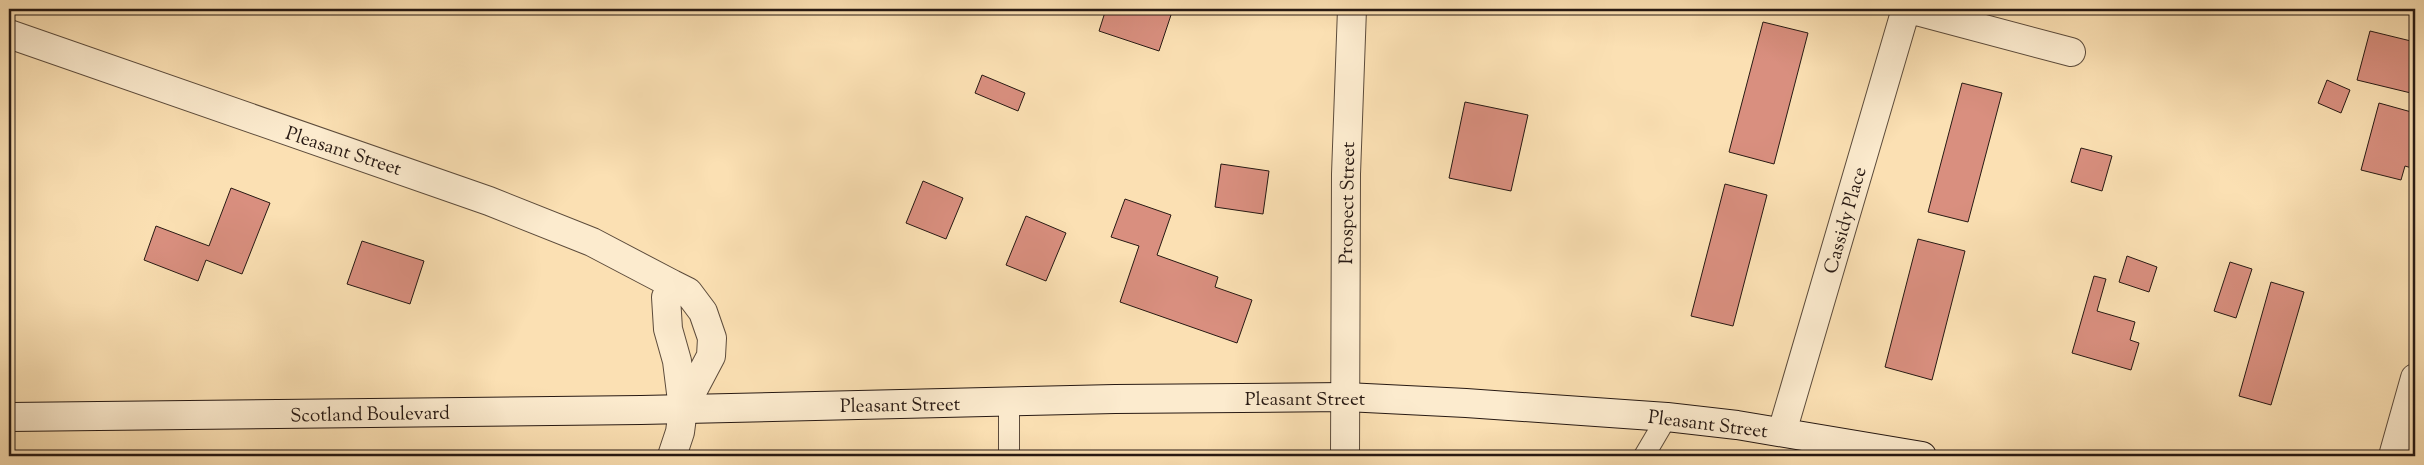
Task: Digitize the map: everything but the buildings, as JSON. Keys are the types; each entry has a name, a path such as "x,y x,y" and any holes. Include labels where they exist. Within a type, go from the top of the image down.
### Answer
{"street":[{"name":"Prospect Street","path":"1345,456 1346,174 1352,9"},
{"name":"Cassidy Place","path":"1782,432 1907,9 2071,52"},
{"name":"Pleasant Street","path":"9,34 480,198 592,242 688,292 704,312 712,338 711,356 683,410 1009,402 1346,397 1492,404 1667,417 1782,432 1874,452 1922,456"},
{"path":"672,284 666,297 668,329 677,361 683,410 680,432 672,456"},
{"path":"2393,456 2415,378"},
{"name":"Scotland Boulevard","path":"9,417 683,410"}],"lane":[{"path":"1009,402 1009,456"},
{"path":"1644,456 1667,417"}]}
